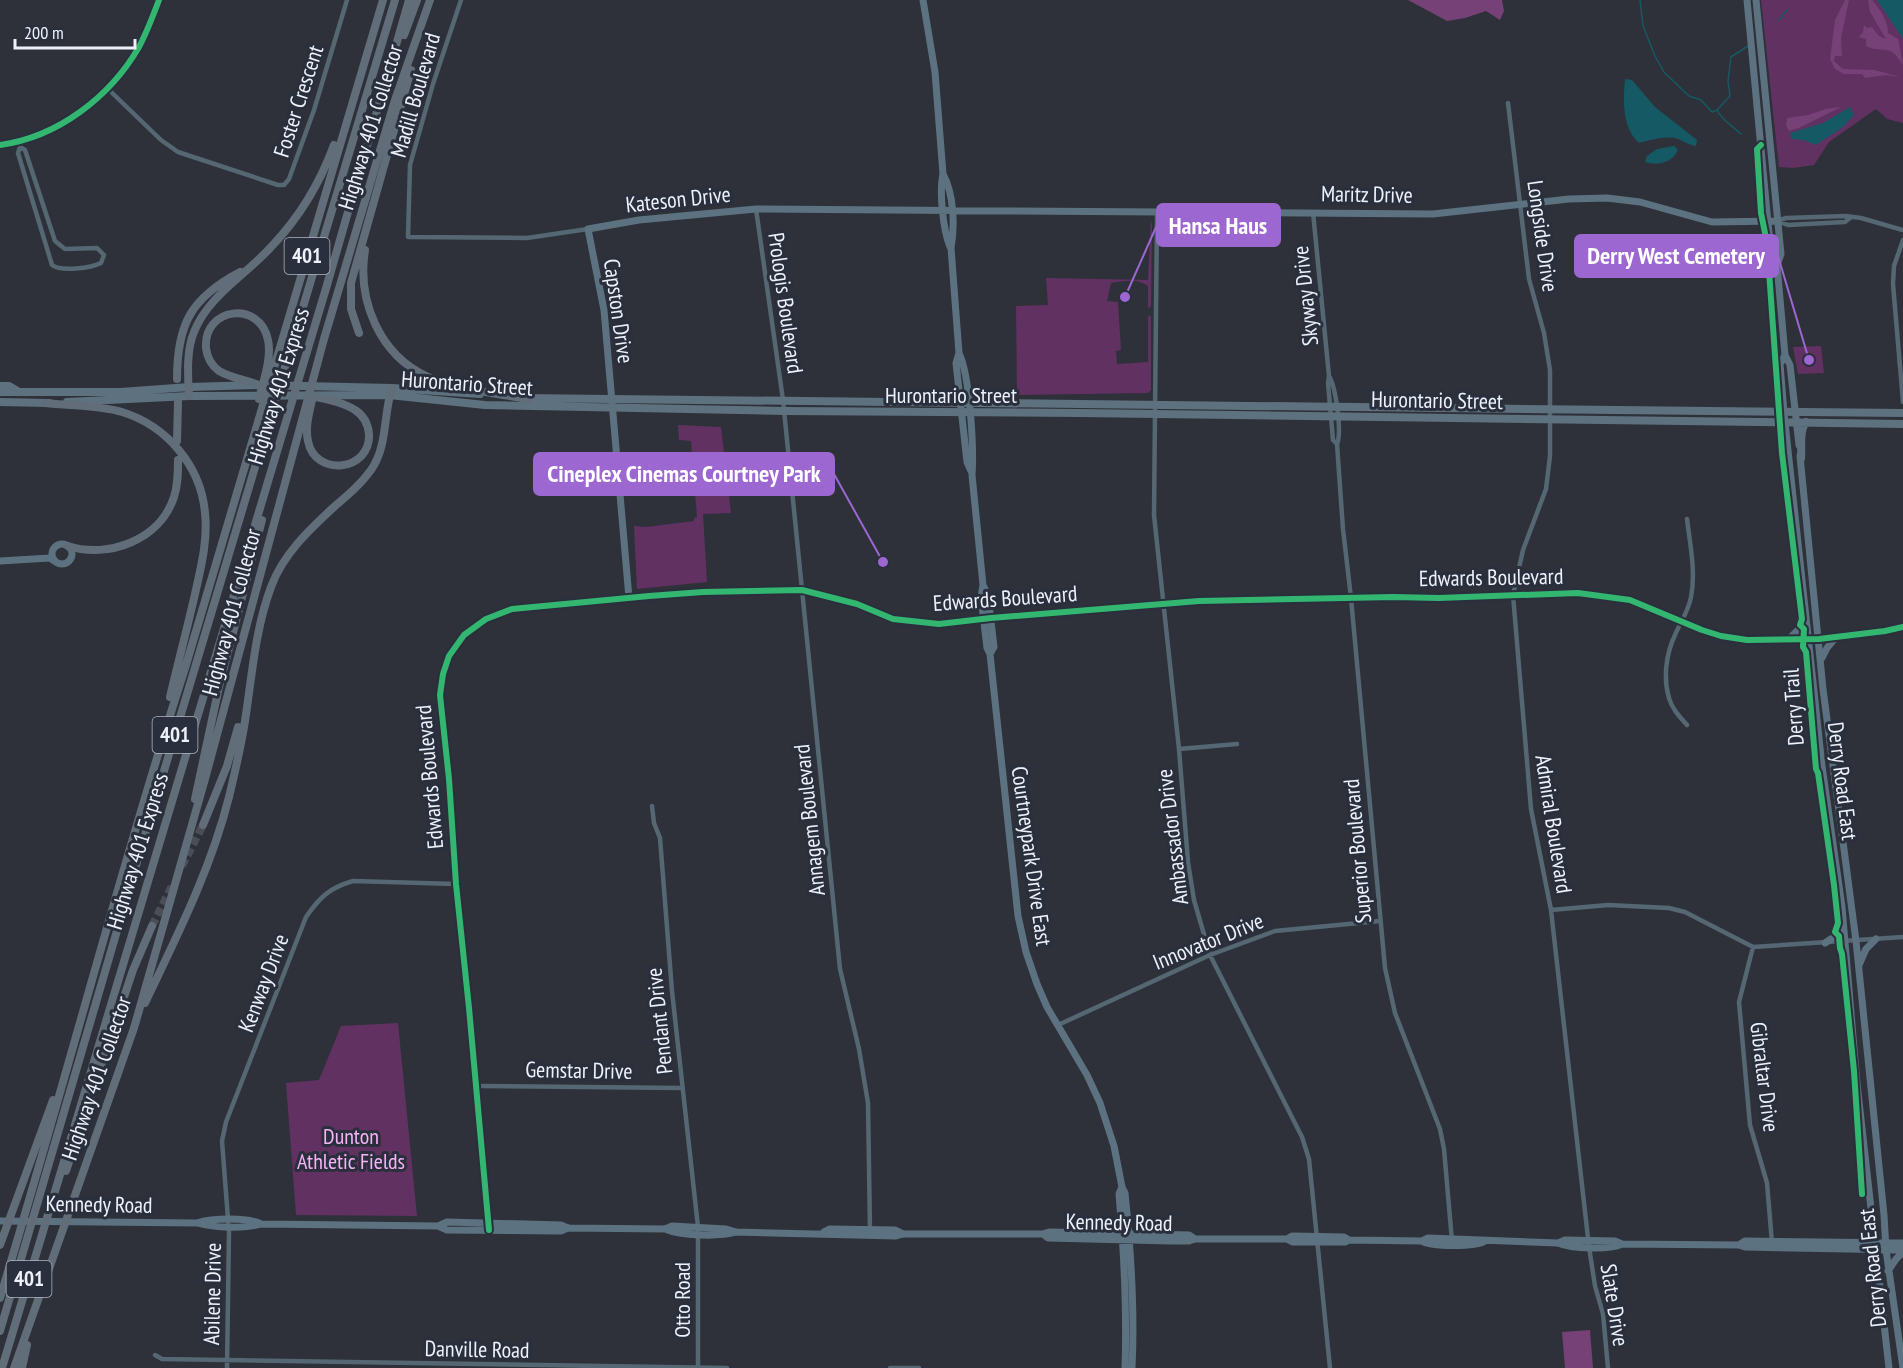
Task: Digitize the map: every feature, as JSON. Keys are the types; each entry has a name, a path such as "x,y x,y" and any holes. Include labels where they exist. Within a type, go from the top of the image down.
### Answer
{"highway":[{"name":"Highway 401 Collector","path":"0,1298 53,1122 74,1040 157,755 383,0"},
{"name":"Highway 401 Express","path":"0,1331 152,811 395,0"},
{"name":"Highway 401 Express","path":"2,1368 409,0"},
{"path":"393,57 401,44 417,0"},
{"name":"Highway 401 Collector","path":"14,1368 134,1028 324,339 395,100 430,0"},
{"path":"359,333 351,309 351,282 423,20"},
{"path":"189,392 190,345 199,321 221,294 283,234 314,189 355,92"},
{"path":"371,215 363,261 364,288 371,317 390,347 404,361 427,376 462,387 528,399"},
{"path":"177,379 180,338 188,316 203,298 217,287 251,267"},
{"path":"258,421 257,411 267,364 268,339 265,330 255,318 241,313 226,315 213,324 209,330 206,352 212,365 248,383 259,385"},
{"path":"306,395 327,397 355,410 366,423 369,431 367,449 357,461 339,467 323,463 311,450 308,440 308,420 321,364 324,339"},
{"path":"134,1028 198,890 216,841 245,723 250,683 265,606 275,576 294,547 372,469 384,438 391,391"},
{"path":"177,441 178,402"},
{"path":"45,403 116,411 142,420 163,434 182,453 192,469 202,495 206,521 204,549 157,755"},
{"path":"194,814 195,793 219,687 284,426"},
{"path":"68,546 86,550 119,547 149,532 163,518 171,505 177,485 178,460"},
{"path":"203,825 227,766 250,683"},
{"path":"56,1190 69,1165 133,970 152,926"},
{"path":"0,1245 74,1040"},
{"path":"22,1368 35,1304"}],"main road":[{"path":"0,145 19,144 80,113 123,70 139,46 159,0"},
{"name":"Courtneypark Drive East","path":"923,0 934,63 943,174 948,183 948,211 953,236 951,248 958,353 963,363 967,462 972,473 984,585 981,597 987,619 1018,916 1036,984 1087,1075 1100,1103 1114,1146 1125,1193 1125,1368"},
{"path":"1747,0 1771,255 1777,265"},
{"path":"1756,0 1781,254 1777,265 1785,355"},
{"path":"1756,93 1765,93"},
{"name":"Maritz Drive","path":"948,211 1433,213 1569,199 1615,198 1665,208 1712,222 1777,221"},
{"name":"Kateson Drive","path":"588,229 639,220 756,209 948,211"},
{"name":"Capston Drive","path":"588,229 604,310 629,598"},
{"name":"Derry Road East","path":"1785,355 1780,364 1784,413 1822,766 1840,889 1857,1084 1890,1368"},
{"name":"Derry Road East","path":"1785,355 1790,364 1823,689 1856,941 1888,1271 1903,1368"},
{"path":"0,402 45,403 189,392 248,383"},
{"name":"Hurontario Street","path":"259,385 331,386 528,399 784,411 1785,422 1796,417 1903,413"},
{"path":"0,386 9,386 20,392"},
{"name":"Hurontario Street","path":"327,397 391,391 485,405 783,400 1549,409 1784,413 1806,422 1903,423"},
{"path":"0,392 189,392 245,396 306,395"},
{"path":"1801,459 1802,430 1806,422"},
{"path":"0,561 50,558 64,564 70,560 72,553 68,546 61,544 28,558"},
{"path":"54,548 52,555 56,562"},
{"name":"Edwards Boulevard","path":"489,1226 440,695 449,656 464,635 486,619 512,609 703,592 802,590 857,604 893,619 939,624 1162,603 1578,593 1623,599 1721,636 1747,640 1819,639 1903,627"},
{"path":"1788,640 1801,627 1806,614"},
{"path":"1820,661 1827,648 1838,636"},
{"path":"1814,690 1823,689"},
{"path":"1817,715 1826,714"},
{"path":"1835,858 1845,856"},
{"path":"1840,889 1849,887"},
{"path":"1825,944 1834,936 1843,919"},
{"path":"1858,967 1866,949 1876,939"},
{"name":"Kennedy Road","path":"0,1221 197,1223 204,1220 229,1223 255,1220 261,1224 438,1226 447,1222 489,1226 561,1225 568,1228 665,1229 672,1226 727,1234 736,1232 824,1232 830,1235 870,1232 896,1236 903,1234 1044,1234 1049,1232 1126,1237 1189,1235 1195,1239 1287,1239 1293,1242 1317,1239 1345,1242 1349,1240 1422,1241 1428,1238 1453,1242 1480,1239 1558,1243 1565,1246 1589,1244 1615,1247 1622,1244 1739,1245 1745,1248 1772,1245 1858,1243 1875,1247"},
{"path":"1858,1243 1868,1233 1873,1223"},
{"name":"Courtneypark Drive East","path":"1126,1237 1134,1334 1132,1368"},
{"name":"Kennedy Road","path":"1772,1245 1886,1247 1903,1243"},
{"name":"Kennedy Road","path":"1886,1247 1903,1251"},
{"path":"1888,1271 1903,1251"}],"street":[{"name":"Foster Crescent","path":"107,88 161,140 178,152 284,185 290,179 314,110 347,0"},
{"name":"Madill Boulevard","path":"408,237 410,165 461,0"},
{"name":"Longside Drive","path":"1508,103 1529,279 1548,356 1549,409"},
{"path":"19,144 26,150 53,237 60,247 65,249 97,248 103,252 104,259 97,265 57,269 51,263 18,153 19,144"},
{"path":"30,189 38,186"},
{"name":"Prologis Boulevard","path":"756,209 783,400"},
{"name":"Ambassador Drive","path":"1157,212 1154,514 1179,749 1188,862 1194,900 1210,955 1302,1137 1309,1159 1329,1368"},
{"name":"Skyway Drive","path":"1313,212 1329,376 1333,382 1334,417"},
{"path":"1777,221 1788,225 1798,225 1845,222 1850,218 1861,218 1903,230"},
{"name":"Kateson Drive","path":"408,237 527,238 588,229"},
{"path":"44,240 53,237"},
{"path":"1903,240 1894,266 1893,284 1903,402"},
{"name":"Annagem Boulevard","path":"783,400 840,969 859,1049 868,1108 870,1232"},
{"name":"Admiral Boulevard","path":"1549,409 1550,456 1545,489 1523,550 1513,595 1531,809 1551,910 1589,1244"},
{"name":"Superior Boulevard","path":"1334,417 1332,440 1336,444 1342,529 1352,598 1385,968 1392,1005 1440,1129 1453,1242"},
{"path":"1687,519 1693,572 1691,598 1667,658 1669,699 1687,725"},
{"path":"1179,749 1237,744"},
{"name":"Pendant Drive","path":"652,806 654,823 660,838 672,991 698,1231"},
{"name":"Kenway Drive","path":"229,1223 222,1141 226,1122 306,917 318,899 338,885 353,881 456,884"},
{"path":"1551,910 1608,905 1669,908 1685,912 1753,947 1903,937"},
{"name":"Innovator Drive","path":"1058,1025 1210,955 1275,931 1380,921"},
{"name":"Gibraltar Drive","path":"1753,947 1739,1002 1750,1125 1767,1184 1772,1245"},
{"name":"Gemstar Drive","path":"476,1086 683,1088"},
{"name":"Abilene Drive","path":"227,1368 229,1223"},
{"name":"Otto Road","path":"698,1231 698,1367"},
{"name":"Slate Drive","path":"1589,1244 1595,1286 1603,1314 1608,1368"},
{"name":"Danville Road","path":"155,1355 162,1359 410,1365 727,1368"},
{"path":"890,1368 919,1368"}],"green space":[{"path":"1761,0 1903,0 1903,123 1887,119 1876,109 1829,142 1814,165 1779,167"},
{"path":"1151,220 1151,306 1148,309 1148,286 1135,281 1111,283 1107,301 1118,302 1121,350 1116,351 1117,364 1148,362 1148,315 1151,317 1151,390 1148,393 1017,395 1016,306 1048,305 1046,278 1148,280"},
{"path":"1821,346 1824,373 1798,374 1793,347"},
{"path":"678,425 721,427 731,513 703,514 707,582 637,589 634,526 646,527 694,521 697,517 691,441 679,440"},
{"name":"Dunton Athletic Fields","path":"398,1023 417,1216 296,1215 286,1083 319,1080 341,1026"}],"shaded area":[{"path":"1408,0 1502,0 1504,11 1500,20 1486,11 1447,21"},
{"path":"1845,0 1849,0 1841,38 1842,56 1835,56 1834,61 1843,69 1875,70 1900,77 1886,75 1865,78 1862,74 1844,74 1835,69 1830,59 1835,20"},
{"path":"1868,0 1872,0 1881,11 1888,33 1898,39 1903,65 1893,53 1866,46 1866,39 1859,37 1864,25 1867,28 1872,27 1879,36 1886,39 1870,12"},
{"path":"1841,107 1799,128 1789,131 1786,125 1787,118"},
{"path":"1590,1330 1593,1368 1565,1368 1562,1332"}],"water":[{"path":"1877,0 1903,0 1903,39"},
{"path":"1625,79 1632,80 1655,107 1697,140 1696,146 1669,138 1658,138 1639,143 1629,130 1625,114"},
{"path":"1850,107 1854,115 1843,127 1816,145 1792,139 1790,133 1823,123"},
{"path":"1674,146 1678,150 1668,161 1655,164 1645,162 1647,156 1657,149"}],"waterway":[{"path":"1640,0 1643,26 1664,72 1689,96 1701,100 1712,112 1717,110 1730,96 1728,81 1731,57 1748,46"},
{"path":"1779,20 1787,10"},
{"path":"1717,110 1741,134"}],"tunnel":[{"path":"182,866 203,825"},
{"path":"152,926 172,886"}],"cycle path":[{"path":"0,145 21,141 62,124 98,98 127,65 139,47 159,0"},
{"name":"Derry Trail","path":"1761,145 1757,149 1761,213 1767,243 1782,453 1802,619 1800,625 1804,629 1803,647 1806,652 1816,769 1834,885 1838,923 1835,932 1839,936 1842,954 1854,1071 1862,1194"},
{"path":"489,1230 440,695 449,656 464,635 486,619 512,609 703,592 802,590 857,604 893,619 939,624 1199,601 1439,598 1578,593 1630,600 1702,630 1747,640 1819,639 1903,627"}],"place":[{"name":"Hansa Haus","path":"1125,297"},
{"name":"Derry West Cemetery","path":"1809,360"},
{"name":"Cineplex Cinemas Courtney Park","path":"883,562"}]}
